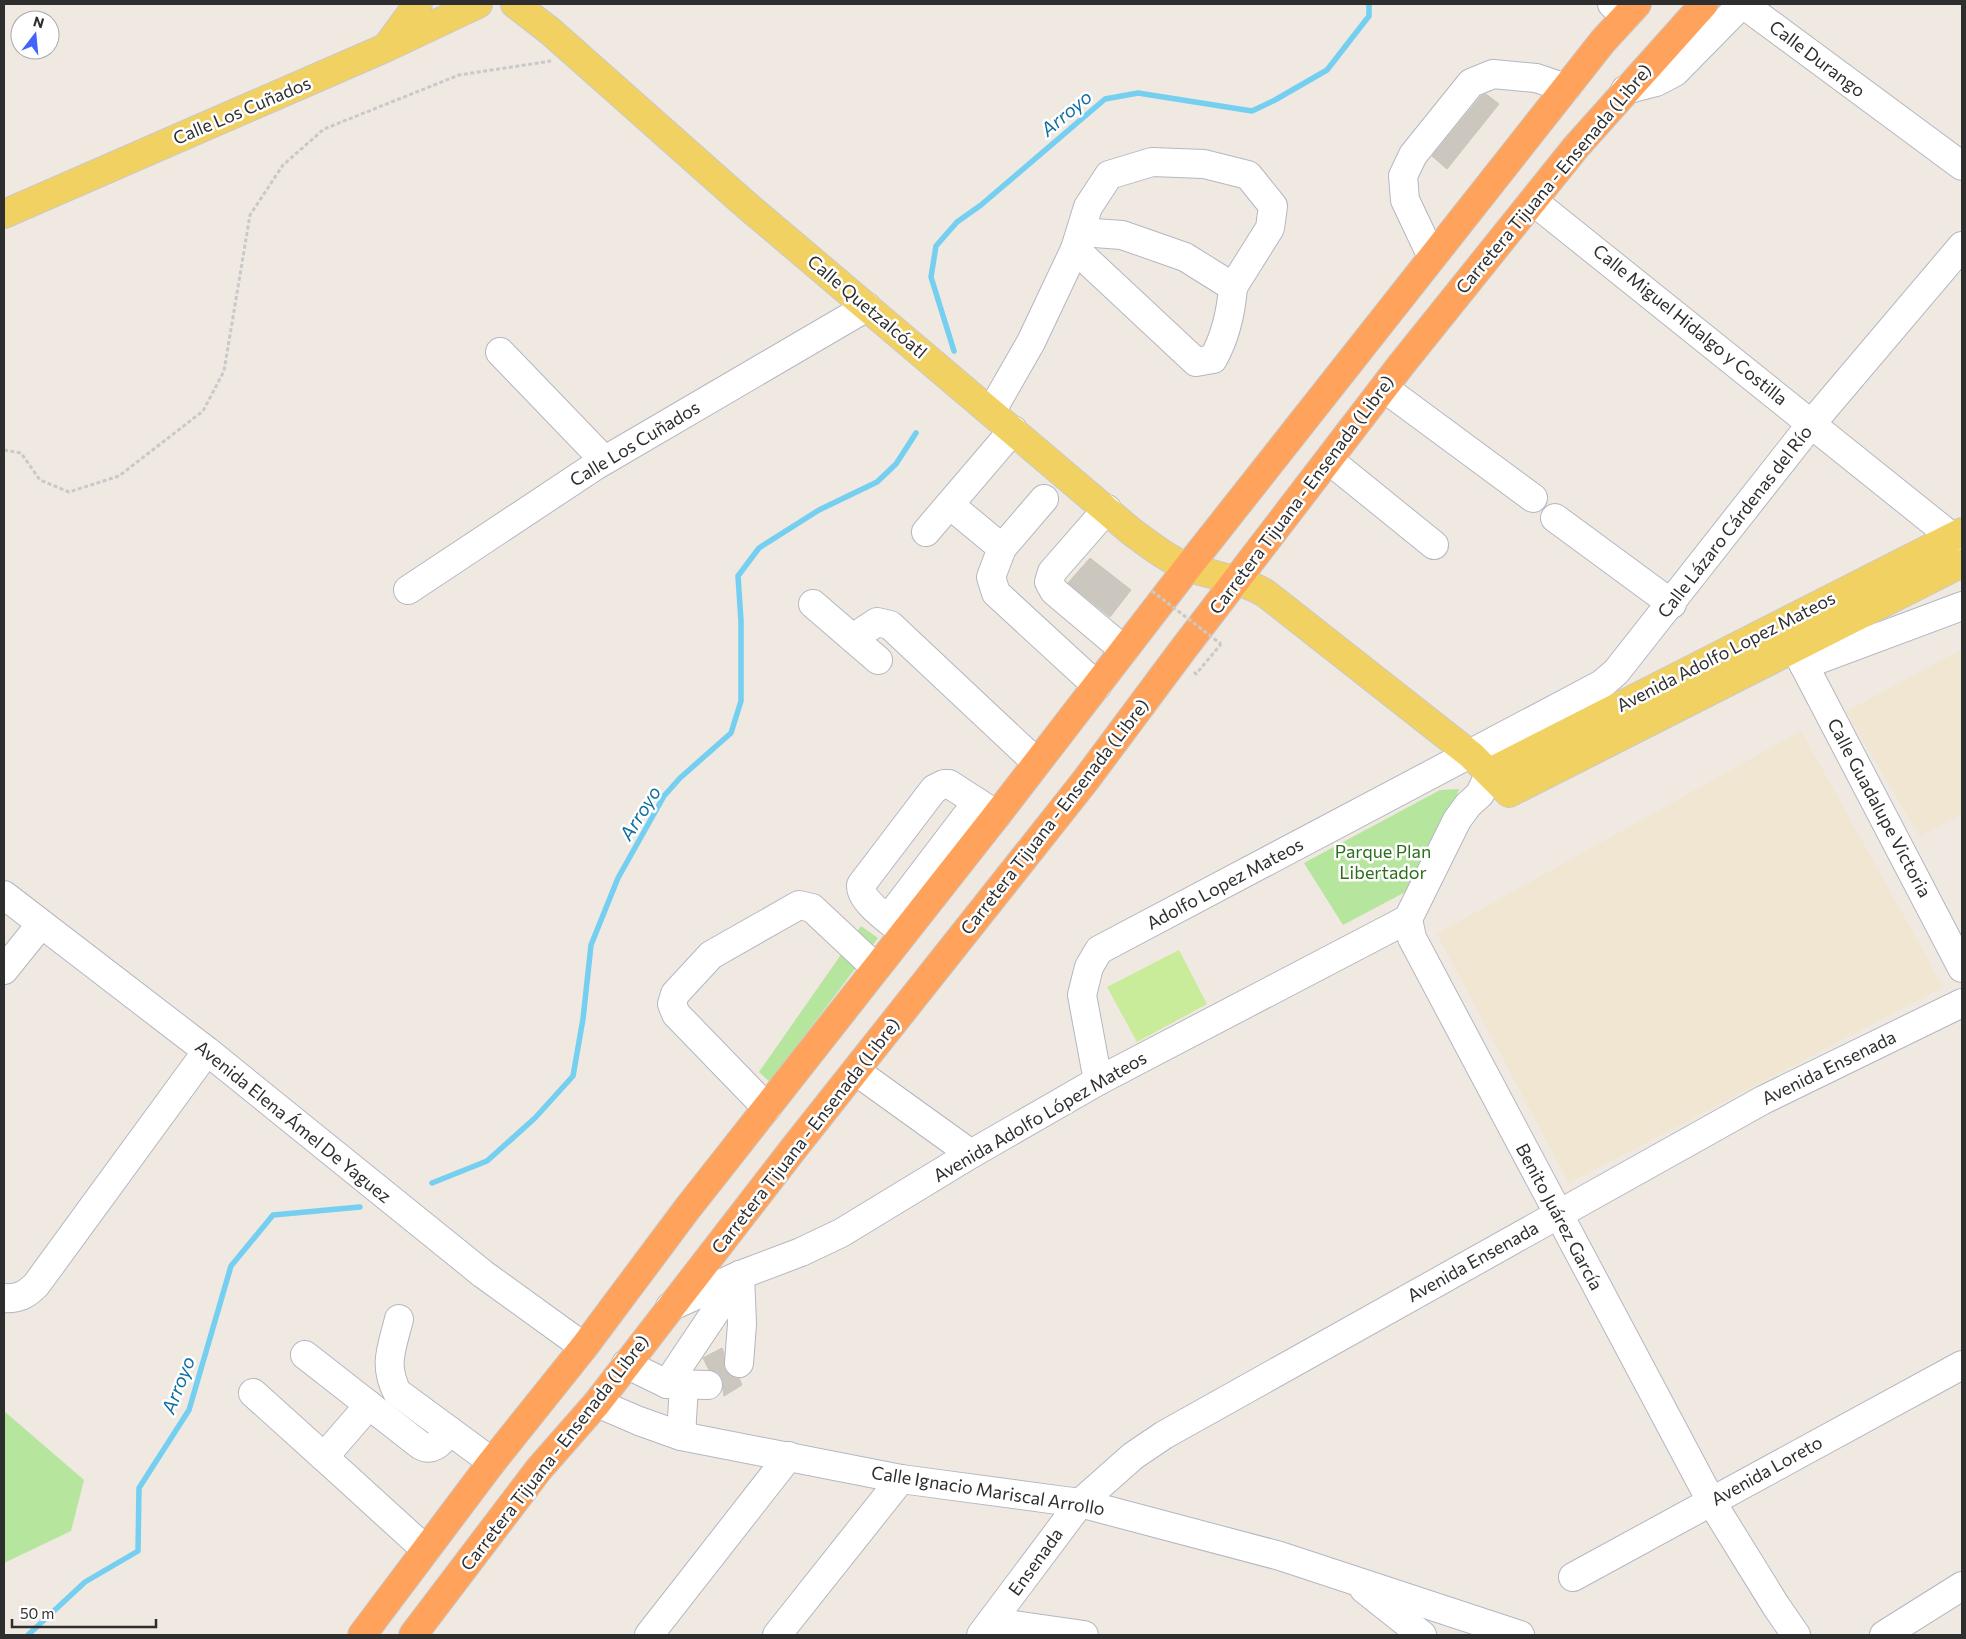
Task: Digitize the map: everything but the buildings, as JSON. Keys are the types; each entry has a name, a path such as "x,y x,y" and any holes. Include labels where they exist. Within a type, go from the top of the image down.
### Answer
{"highway":[{"name":"Carretera Tijuana - Ensenada (Libre)","path":"413,1635 539,1468 597,1403 670,1307 1085,781 1384,388 1533,201 1625,90 1704,4"},
{"path":"362,1635 492,1462 584,1347 766,1108 876,968 896,926 987,808 1037,763 1188,567 1566,88 1625,8"},
{"path":"492,1462 539,1468"}],"main road":[{"path":"385,48 418,4"},
{"name":"Calle Los Cuñados","path":"4,213 385,48 478,4"},
{"name":"Calle Quetzalcóatl","path":"515,4 579,57 745,204 1157,551 1188,567 1238,580"},
{"name":"Avenida Adolfo Lopez Mateos","path":"1480,774 1959,538"},
{"name":"Avenida Adolfo Lopez Mateos","path":"1480,774 1509,793 1800,656 1962,563"},
{"path":"1238,580 1265,593 1480,774"}],"street":[{"name":"Calle Durango","path":"1625,90 1656,82 1676,72 1736,10 1743,7 1751,10 1962,166"},
{"path":"1432,257 1406,200 1403,176 1413,155 1471,83 1493,74 1536,78 1566,88"},
{"path":"992,412 1031,342 1078,241 1088,207 1109,175 1152,162 1204,164 1248,175 1273,206 1270,228 1233,287 1230,318 1219,349 1213,359 1196,362 1078,241"},
{"name":"Calle Miguel Hidalgo y Costilla","path":"1533,201 1959,538"},
{"path":"1078,241 1122,236 1185,258 1233,287"},
{"name":"Calle Lázaro Cárdenas del Río","path":"1480,774 1602,684 1631,656 1812,423 1962,246"},
{"name":"Calle Los Cuñados","path":"408,590 604,460 868,307"},
{"path":"500,352 604,460"},
{"path":"1384,388 1533,498"},
{"path":"926,532 1013,430"},
{"path":"1329,460 1434,545"},
{"path":"1044,499 1002,548 991,577 996,593 1097,686"},
{"path":"950,505 1002,548"},
{"path":"1107,509 1052,572 1049,582 1054,592 1124,650"},
{"path":"1555,518 1672,604"},
{"path":"813,604 878,660"},
{"path":"1800,656 1962,606"},
{"path":"853,638 877,622 890,625 1037,763"},
{"name":"Calle Guadalupe Victoria","path":"1800,656 1962,968"},
{"path":"1408,918 1457,820 1468,804 1480,774"},
{"name":"Adolfo Lopez Mateos","path":"1098,1081 1082,995 1088,968 1099,950 1480,774"},
{"path":"896,926 862,896 861,885 864,880 939,786 949,784 987,808"},
{"name":"Avenida Elena Ámel De Yaguez","path":"4,895 207,1051 483,1274 584,1347"},
{"path":"766,1108 676,1014 672,1004 675,994 710,955 799,905 812,908 876,968"},
{"name":"Avenida Adolfo López Mateos","path":"670,1307 740,1275 801,1252 841,1233 971,1154 1098,1081 1408,918"},
{"name":"Benito Juárez García","path":"1408,918 1412,938 1426,966 1711,1501 1796,1635"},
{"path":"4,970 41,924"},
{"name":"Avenida Ensenada","path":"1080,1503 1133,1456 1164,1435 1763,1100 1962,1003"},
{"path":"4,1298 15,1299 26,1294 36,1285 207,1051"},
{"path":"857,1072 971,1154"},
{"path":"738,1363 742,1324 740,1275"},
{"path":"681,1436 686,1385 740,1275"},
{"path":"399,1319 388,1365 389,1377 396,1392 492,1462"},
{"path":"305,1355 425,1448 435,1447 450,1431"},
{"path":"626,1364 686,1385"},
{"name":"Avenida Loreto","path":"1573,1577 1962,1365"},
{"path":"253,1393 426,1550"},
{"name":"Calle Ignacio Mariscal Arrollo","path":"597,1403 681,1436 901,1479 1080,1503 1280,1556 1520,1635"},
{"path":"324,1457 368,1405"},
{"path":"649,1635 789,1456"},
{"path":"777,1635 901,1479"},
{"name":"Ensenada","path":"987,1629 1080,1503"},
{"path":"1356,1581 1422,1635"},
{"path":"1884,1635 1962,1586"},
{"path":"987,1629 1084,1635"}],"path":[{"path":"4,450 21,453 40,480 69,492 119,476 203,411 224,371 250,215 283,165 324,129 459,75 579,57"},
{"path":"1152,591 1221,644"}],"shaded area":[{"path":"1962,649 1962,814 1920,836 1846,712"},
{"path":"1801,731 1943,987 1569,1183 1437,934"}],"green space":[{"name":"Parque Plan Libertador","path":"1459,789 1428,880 1343,925 1304,863 1440,790"},
{"path":"861,926 878,938 770,1082 759,1072"},
{"path":"1179,950 1207,1004 1137,1042 1107,987"},
{"path":"4,1411 84,1480 71,1531 4,1563"}],"waterway":[{"name":"Arroyo","path":"954,351 931,277 936,246 957,222 981,205 1105,99 1138,93 1252,111 1275,100 1327,70 1369,16 1369,4"},
{"name":"Arroyo","path":"432,1183 487,1161 535,1118 573,1076 583,1019 591,945 618,878 664,796 680,778 731,733 741,701 741,621 738,576 759,548 819,510 877,482 896,464 916,433"},
{"name":"Arroyo","path":"28,1635 85,1582 138,1551 139,1488 189,1410 231,1266 273,1215 360,1207"}]}
